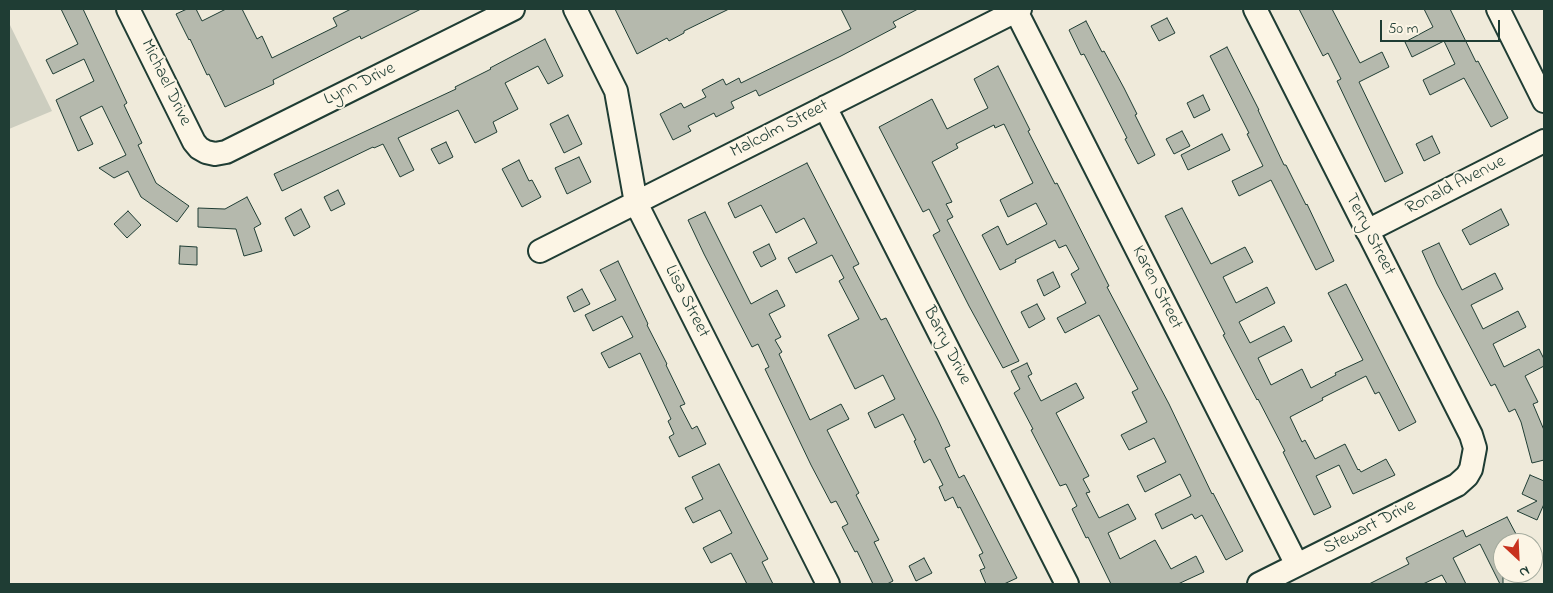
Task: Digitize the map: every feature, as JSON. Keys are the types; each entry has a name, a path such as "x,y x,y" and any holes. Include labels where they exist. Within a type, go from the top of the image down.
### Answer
{"street":[{"name":"Michael Drive","path":"128,9 194,142 206,152"},
{"name":"Lynn Drive","path":"206,152 215,154 226,152 513,9"},
{"name":"Lisa Street","path":"575,9 616,91 636,203 828,584"},
{"name":"Terry Street","path":"1255,9 1471,435 1475,448 1473,464"},
{"path":"1498,9 1544,101"},
{"name":"Malcolm Street","path":"540,251 1018,10"},
{"name":"Karen Street","path":"1018,10 1296,565"},
{"name":"Barry Drive","path":"825,107 1067,584"},
{"name":"Ronald Avenue","path":"1367,231 1544,141"},
{"name":"Stewart Drive","path":"1258,584 1457,485 1467,476 1473,464"}],"shaded area":[{"path":"9,23 52,111 9,129"}],"building":[{"path":"61,9 83,9 127,103 124,105 142,143 138,145 156,183 189,206 177,222 141,197 128,171 114,178 99,168 126,155 102,106 80,117 93,144 78,151 56,100 94,81 84,59 53,74 46,60 78,44"},
{"path":"187,9 196,9 202,21 226,9 242,9 257,39 262,36 272,58 337,26 333,18 351,9 421,9 361,39 360,36 273,80 274,84 225,107 176,14"},
{"path":"615,9 729,9 684,31 684,33 669,41 667,38 637,54"},
{"path":"841,9 918,9 893,22 896,27 841,56 759,96 756,90 731,102 734,108 716,117 714,113 688,126 691,131 673,140 660,114 681,103 684,108 706,97 702,90 723,79 726,85 739,78 741,83 851,29"},
{"path":"1299,9 1332,9 1360,63 1382,52 1389,67 1359,82 1403,173 1385,182 1337,81 1341,79 1328,53 1323,56"},
{"path":"1424,9 1450,9 1476,62 1478,61 1508,118 1491,127 1464,78 1430,95 1423,80 1455,64 1444,41 1412,57 1405,42 1433,27"},
{"path":"1167,18 1175,33 1159,41 1151,26"},
{"path":"1086,21 1124,88 1155,155 1138,164 1100,85 1084,54 1081,55 1069,30"},
{"path":"545,39 563,76 548,84 538,66 505,83 518,109 493,122 497,132 475,143 458,110 398,138 414,170 400,177 383,144 282,191 274,174 456,89 455,87"},
{"path":"1227,47 1284,165 1286,165 1307,204 1334,261 1316,270 1271,180 1239,196 1232,181 1263,166 1247,134 1249,133 1210,56"},
{"path":"998,66 1030,130 1028,131 1055,184 1057,183 1109,286 1107,287 1169,404 1212,494 1243,551 1226,560 1202,515 1195,519 1192,514 1162,529 1155,514 1191,496 1180,474 1145,492 1137,476 1166,462 1154,438 1129,450 1121,435 1147,422 1132,392 1138,389 1099,315 1065,333 1057,318 1086,303 1071,274 1079,269 1066,245 1059,248 1055,240 1015,260 1016,262 1000,270 982,235 998,226 1007,245 1047,224 1036,203 1008,217 1000,200 1033,183 1004,124 995,128 994,125 956,144 958,148 932,162 952,202 946,204 953,217 947,220 1019,361 1003,368 933,235 940,231 929,209 923,212 879,127 932,99 947,129 988,108 974,79"},
{"path":"1203,95 1210,110 1194,118 1187,103"},
{"path":"568,115 582,144 564,153 550,124"},
{"path":"1182,131 1190,146 1174,154 1166,139"},
{"path":"1222,134 1230,150 1188,170 1181,155"},
{"path":"1432,136 1440,153 1424,161 1416,144"},
{"path":"446,142 453,157 439,164 431,149"},
{"path":"579,157 591,182 567,194 555,168"},
{"path":"519,160 529,181 532,180 541,197 522,207 502,169"},
{"path":"807,163 859,264 853,267 881,320 886,318 938,420 950,446 945,448 959,478 964,475 1017,578 1004,584 986,584 980,570 985,568 979,555 983,553 953,497 945,501 939,487 943,485 930,459 924,463 914,441 916,440 903,414 875,428 868,413 895,399 883,375 855,389 828,335 859,319 839,281 844,278 832,255 796,273 788,258 817,243 804,218 776,233 761,205 735,218 728,203"},
{"path":"338,190 345,204 331,211 324,197"},
{"path":"247,197 261,224 254,228 262,251 244,256 236,229 198,227 198,208 225,209"},
{"path":"1182,208 1211,264 1245,247 1253,262 1223,277 1236,303 1267,287 1275,303 1239,322 1250,343 1284,326 1292,341 1258,358 1271,385 1302,369 1311,388 1336,375 1335,373 1363,360 1328,293 1346,284 1416,422 1399,431 1379,392 1375,394 1366,376 1322,398 1323,400 1290,417 1302,442 1305,440 1315,459 1345,444 1358,470 1361,472 1386,459 1395,475 1353,494 1339,465 1316,476 1331,507 1314,515 1283,452 1285,451 1223,335 1225,334 1165,216"},
{"path":"301,209 310,227 294,236 285,218"},
{"path":"1501,209 1509,225 1470,245 1462,230"},
{"path":"128,211 141,225 127,238 114,224"},
{"path":"705,212 751,304 777,290 785,306 769,314 781,337 775,340 782,352 779,354 810,420 841,404 849,419 827,430 859,493 856,495 879,540 874,542 893,581 887,584 873,584 857,551 855,552 842,527 848,524 836,501 831,503 811,465 765,369 769,367 758,344 752,347 704,254 688,220"},
{"path":"1439,243 1462,290 1495,273 1503,289 1471,305 1483,329 1518,311 1526,327 1493,344 1504,367 1539,349 1544,359 1544,366 1525,376 1538,402 1533,404 1544,430 1544,460 1532,463 1521,422 1515,409 1509,412 1495,384 1491,386 1437,284 1422,251"},
{"path":"769,244 776,259 761,267 753,252"},
{"path":"180,246 197,247 197,265 179,264"},
{"path":"618,261 685,404 680,406 692,429 697,426 706,444 679,457 669,437 674,434 668,421 671,419 640,353 609,368 601,353 633,337 622,316 593,331 585,315 616,300 600,270"},
{"path":"1053,272 1060,287 1044,296 1037,280"},
{"path":"582,289 590,304 574,312 567,297"},
{"path":"1037,304 1045,319 1029,328 1021,312"},
{"path":"1027,363 1032,374 1028,376 1041,401 1076,383 1084,398 1056,413 1089,476 1083,479 1090,492 1086,493 1099,518 1128,504 1136,519 1108,533 1120,559 1155,540 1171,569 1196,556 1204,572 1178,584 1111,584 1072,509 1077,506 1066,484 1060,486 1014,393 1020,389 1011,371"},
{"path":"719,464 768,559 762,562 773,584 747,584 731,553 711,563 703,548 732,533 720,510 693,523 685,508 703,499 692,477"},
{"path":"1530,475 1544,481 1544,504 1537,520 1517,511 1537,501 1522,494"},
{"path":"1507,517 1515,533 1493,533 1493,570 1480,544 1453,558 1466,584 1447,584 1442,575 1423,584 1369,584 1409,564 1406,558 1463,530 1466,537"},
{"path":"924,558 932,573 916,581 909,566"}]}
